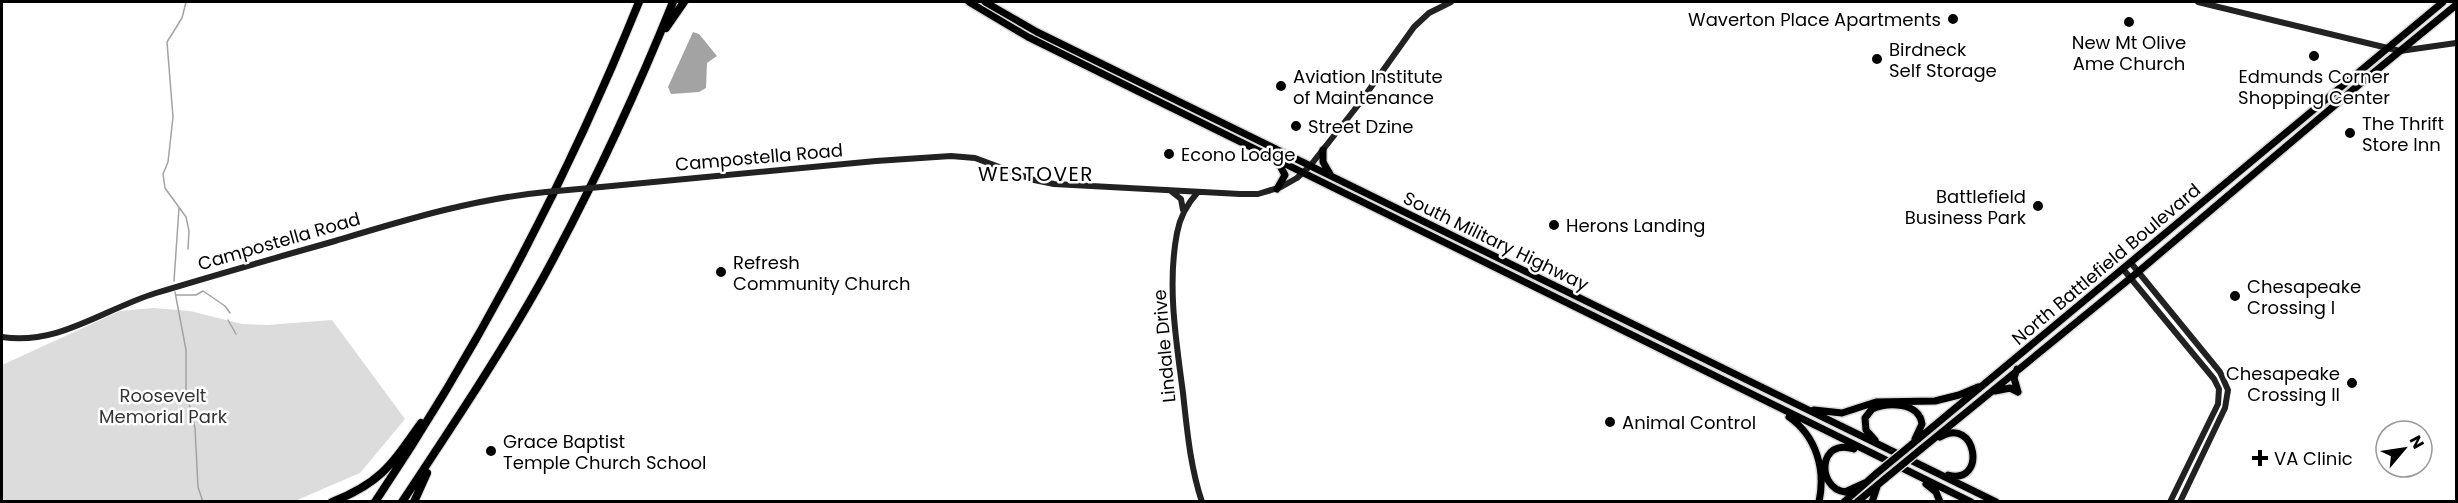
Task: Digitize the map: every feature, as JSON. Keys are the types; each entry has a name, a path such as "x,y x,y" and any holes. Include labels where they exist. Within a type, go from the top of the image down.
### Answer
{"highway":[{"path":"375,501 442,399 530,243 576,150 638,2"},
{"path":"414,501 422,481 463,409 549,266 621,124 673,2"},
{"path":"655,47 684,2"},
{"path":"332,501 360,490 386,471 461,365"},
{"path":"402,501 463,409"}],"main road":[{"name":"South Military Highway","path":"969,2 1028,37 1971,501"},
{"name":"South Military Highway","path":"985,2 1037,32 1996,501"},
{"name":"Campostella Road","path":"2,337 24,339 50,336 136,299 397,223 469,203 546,192 876,160 951,156 975,158 1034,180 1054,184 1251,194 1277,189 1310,166 1359,104 1414,27 1429,13 1451,2"},
{"path":"2198,2 2386,49 2400,51 2457,43"},
{"name":"North Battlefield Boulevard","path":"1844,501 2443,2"},
{"name":"North Battlefield Boulevard","path":"1857,501 2138,272 2457,5"},
{"path":"1323,150 1323,162 1331,177"},
{"path":"1276,160 1283,168 1285,175 1277,189"},
{"path":"1171,191 1181,199 1183,214"},
{"name":"Lindale Drive","path":"1198,192 1183,214 1175,248 1173,290 1190,451 1202,501"},
{"path":"2131,263 2220,372 2228,390 2226,408 2180,501"},
{"path":"2123,269 2219,388 2218,404 2170,501"},
{"path":"1984,396 2003,388 2010,388 2018,392 2014,378 2017,369"},
{"path":"2206,370 2216,375 2228,390"},
{"path":"1806,409 1842,413 1876,402 1935,401 1959,395 1993,378"},
{"path":"1764,401 1796,422 1812,440 1821,476 1819,501"},
{"path":"1892,452 1876,441 1866,430 1865,418 1877,406 1911,407 1919,414 1921,429 1911,445"},
{"path":"1916,463 1955,477 1964,475 1972,466 1973,454 1969,442 1956,432 1945,434 1920,450"},
{"path":"1867,482 1845,492 1834,489 1830,485 1826,471 1826,457 1833,449 1844,447 1883,459"},
{"path":"1906,470 1936,492 1940,501"},
{"path":"1872,501 1873,494 1886,478"}],"green space":[{"name":"Roosevelt Memorial Park","path":"153,308 190,311 242,324 267,325 332,320 405,419 360,473 295,501 2,501 2,365 120,311"}],"shaded area":[{"path":"693,32 699,34 717,56 707,63 706,88 699,92 671,94 668,87"}],"waterway":[{"path":"186,2 182,18 167,42 173,117 168,162 163,174 165,188 186,217 189,231 188,249"},
{"path":"174,281 179,208"},
{"path":"176,295 196,295 203,291 225,306 230,313"},
{"path":"175,292 186,350 186,391 195,428 198,487 203,502"},
{"path":"228,320 236,334"}],"place":[{"name":"Waverton Place Apartments","path":"1953,19"},
{"name":"New Mt Olive Ame Church","path":"2129,22"},
{"name":"Edmunds Corner Shopping Center","path":"2314,56"},
{"name":"Birdneck Self Storage","path":"1877,59"},
{"name":"Aviation Institute of Maintenance","path":"1281,86"},
{"name":"Street Dzine","path":"1296,126"},
{"name":"The Thrift Store Inn","path":"2350,133"},
{"name":"Econo Lodge","path":"1169,154"},
{"name":"Battlefield Business Park","path":"2038,206"},
{"name":"Herons Landing","path":"1554,225"},
{"name":"Refresh Community Church","path":"721,272"},
{"name":"Chesapeake Crossing I","path":"2235,296"},
{"name":"Chesapeake Crossing II","path":"2352,383"},
{"name":"Animal Control","path":"1610,422"},
{"name":"Grace Baptist Temple Church School","path":"491,451"},
{"name":"VA Clinic","path":"2260,458"}],"district":[{"name":"WESTOVER","path":"1036,174"}]}
